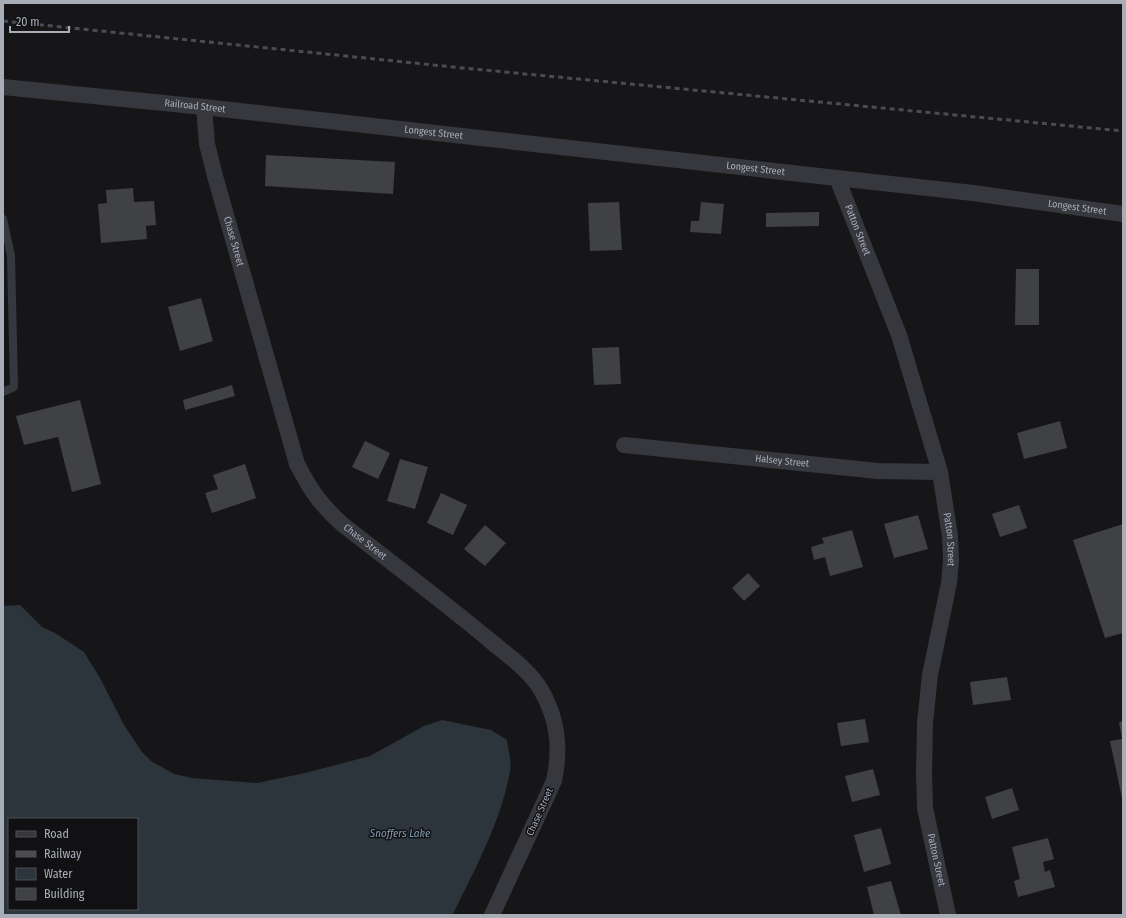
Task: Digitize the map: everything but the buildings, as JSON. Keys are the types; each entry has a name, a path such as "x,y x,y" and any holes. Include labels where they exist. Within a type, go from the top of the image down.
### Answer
{"street":[{"name":"Railroad Street","path":"3,87 387,128"},
{"name":"Chase Street","path":"204,108 207,144 215,176 297,464 310,491 322,506 342,524 480,632 530,674 541,688 553,712 558,738 558,765 554,781 492,915"},
{"name":"Longest Street","path":"387,128 981,194 1123,214"},
{"name":"Patton Street","path":"837,178 899,335 940,472 950,536 951,560 948,583 930,675 925,723 924,772 925,808 948,915"},
{"name":"Halsey Street","path":"624,445 878,471 940,472"}],"lane":[{"path":"3,219 11,255 14,387 3,392"}],"water":[{"name":"Snoffers Lake","path":"20,605 42,627 55,633 84,652 100,678 124,725 142,752 151,761 174,774 192,778 257,783 305,773 370,756 424,726 442,720 491,730 507,740 510,767 506,790 494,827 453,914 3,915 3,606"}],"railway":[{"path":"3,21 463,68 1123,131"}]}
